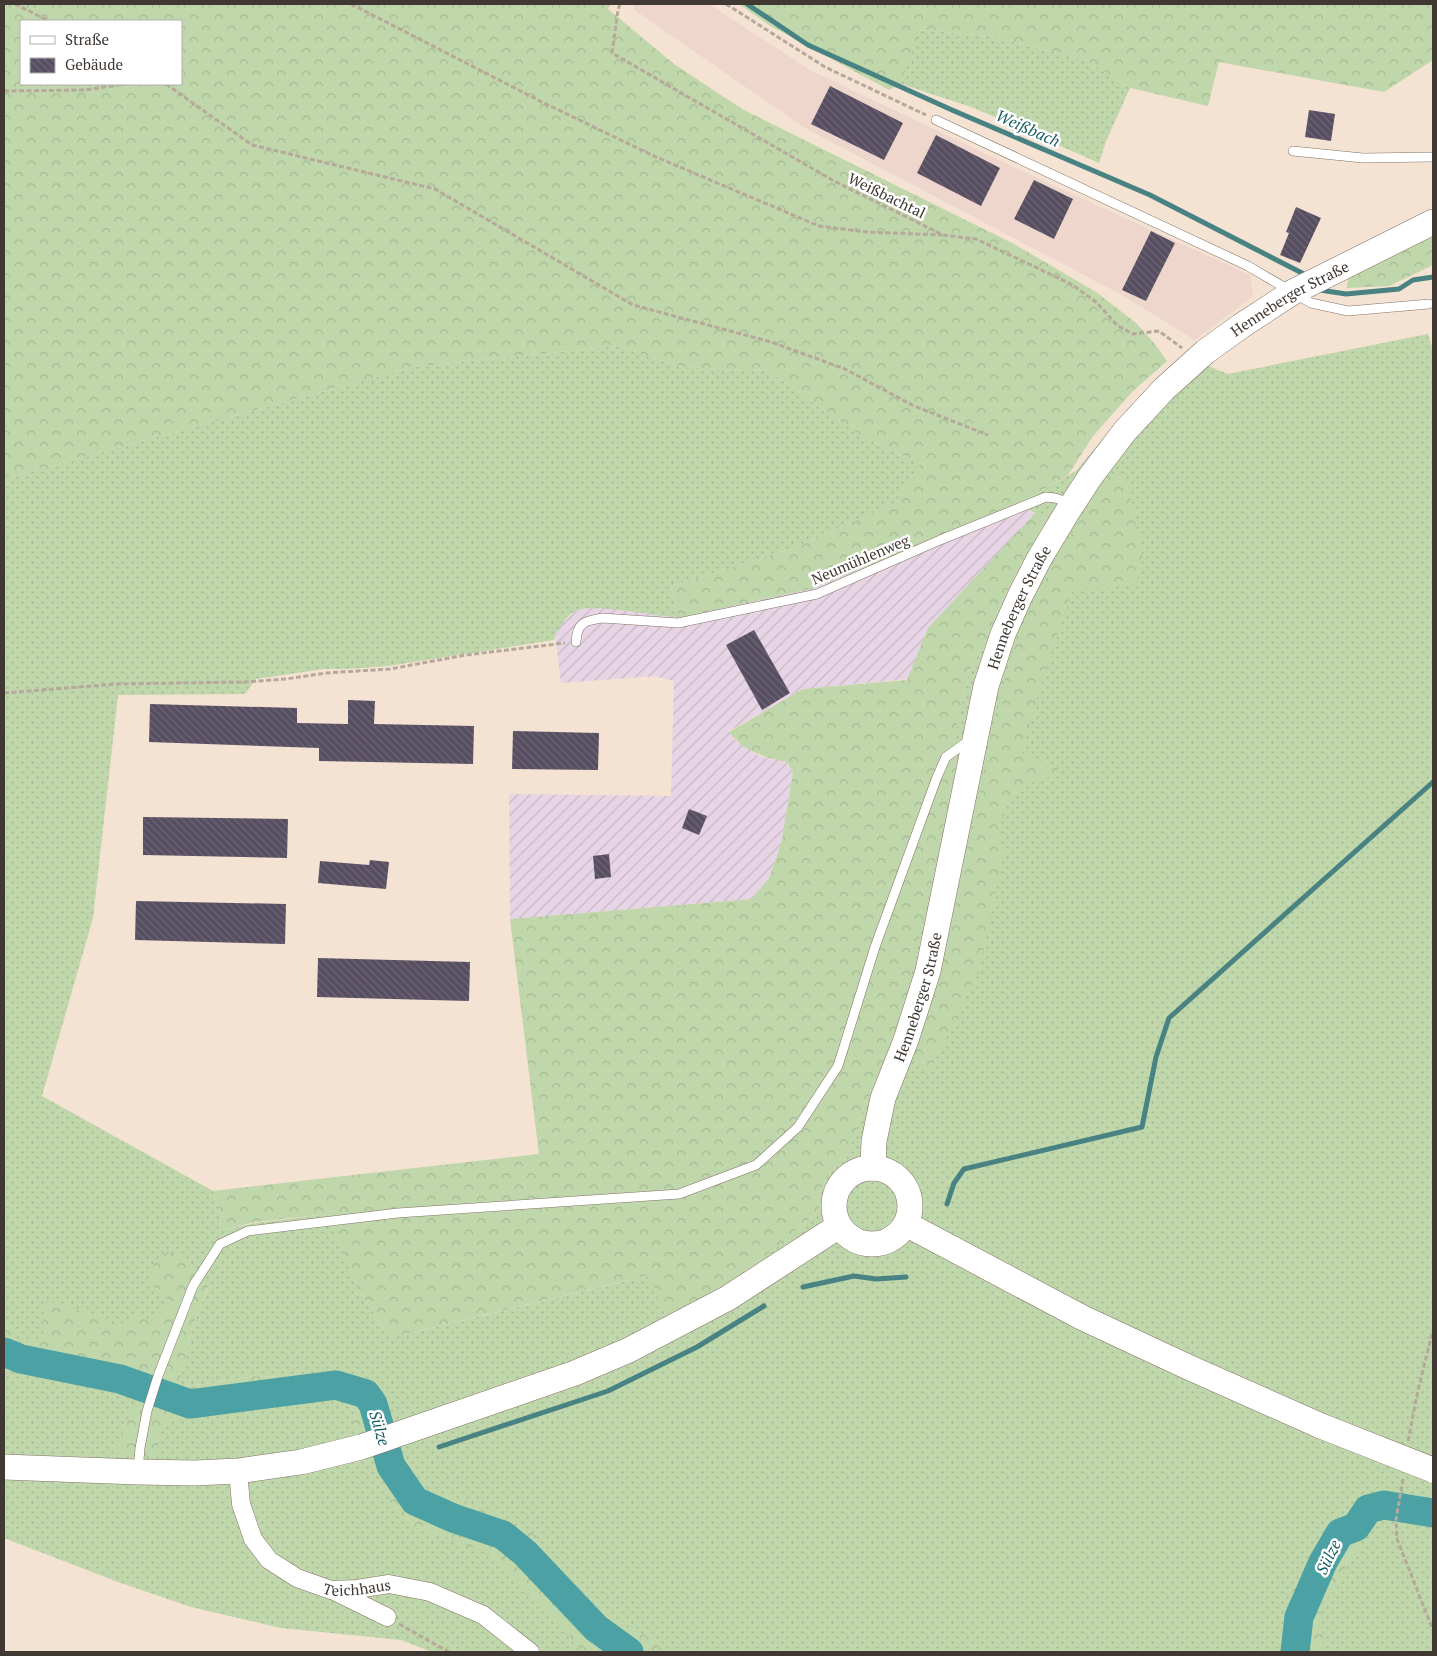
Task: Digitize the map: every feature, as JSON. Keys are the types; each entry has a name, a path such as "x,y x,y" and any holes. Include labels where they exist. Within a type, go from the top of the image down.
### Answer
{"main road":[{"name":"Henneberger Straße","path":"873,1168 874,1141 883,1098 906,1040 928,971 986,686 1003,634 1039,559 1090,477 1125,431 1164,389 1197,360 1241,326 1293,292 1433,222"},
{"path":"873,1168 894,1174 906,1188 910,1200 910,1212 906,1224 902,1231 892,1239 880,1244 866,1244 854,1240 839,1226 833,1208 837,1190 843,1181 854,1172 873,1168"},
{"path":"906,1224 1083,1318 1188,1368 1321,1426 1433,1470"},
{"path":"4,1467 195,1473 238,1471 301,1462 361,1447 575,1373 629,1350 728,1298 839,1226"}],"street":[{"name":"Teichhaus","path":"238,1471 241,1504 253,1539 269,1560 297,1578 331,1590 357,1589 389,1584 430,1592 483,1615 530,1652"},
{"path":"331,1590 387,1617"}],"lane":[{"path":"936,120 1248,266 1311,303 1348,311 1429,304"},
{"path":"1293,151 1363,158 1433,157"},
{"name":"Neumühlenweg","path":"576,642 576,632 582,624 590,620 602,618 678,623 817,594 940,540 1046,497 1072,504"},
{"path":"138,1472 140,1448 158,1376 193,1286 220,1244 248,1231 398,1213 680,1194 756,1165 798,1127 838,1066 875,947 936,777 946,757 975,736"}],"path":[{"path":"15,4 47,20"},
{"path":"351,4 542,102 638,148 818,226 867,232 943,235"},
{"name":"Weißbachtal","path":"620,4 612,53 834,182 943,235 976,239 1071,284 1096,302 1118,326 1133,334 1159,331 1197,360"},
{"path":"726,4 825,67 936,120"},
{"path":"4,91 84,90 118,85"},
{"path":"167,85 252,145 436,189 633,305 770,342 845,369 914,406 988,435"},
{"path":"4,693 116,684 245,682 286,679 326,673 390,669 466,655 576,642"},
{"path":"1408,1442 1420,1380 1433,1330"},
{"path":"1404,1474 1396,1519 1396,1539 1433,1630"},
{"path":"387,1617 449,1652"}],"shaded area":[{"path":"636,4 709,4 808,69 1024,172 1250,275 1253,296 1195,340 1122,295 805,128 633,9"},
{"path":"1076,471 909,679 803,689 729,731 735,740 759,756 787,762 793,772 781,844 769,878 752,899 510,919 509,794 671,796 674,681 655,676 561,683 555,636 559,626 577,610 593,608 1017,505"}],"green space":[{"path":"4,4 610,4 608,9 674,64 742,109 1014,244 1096,292 1136,323 1167,361 1133,391 1093,436 1068,475 1017,505 814,588 679,618 670,587 802,545 896,502 920,464 860,435 769,371 681,367 617,346 413,367 4,479"},
{"path":"739,4 1433,4 1433,60 1384,92 1219,62 1208,106 1130,88 1086,60 988,36 920,30 901,84 889,90 769,25"},
{"path":"919,30 988,36 1086,60 1130,88 1106,141 1099,163 974,108 901,84"},
{"path":"1433,233 1433,265 1389,286 1347,288 1348,279"},
{"path":"1428,334 1433,349 1433,1652 432,1652 401,1640 281,1628 191,1607 118,1582 4,1538 4,479 413,367 617,346 681,367 769,371 860,435 920,464 896,502 802,545 670,587 679,618 611,609 578,610 566,618 557,631 554,640 388,666 324,669 256,679 245,694 118,695 93,918 42,1096 213,1191 220,1212 221,1231 255,1223 328,1214 357,1287 390,1338 650,1275 667,1318 719,1289 775,1249 816,1213 819,1193 830,1172 846,1159 864,1108 896,1033 957,760 957,722 967,678 1014,577 1048,518 1017,505 1076,471 1116,423 1183,356 1228,374","holes":["210,1284 192,1327 179,1386 255,1376 333,1379 362,1384 353,1430 355,1412 343,1400 318,1395 251,1403 217,1412 187,1415 169,1421 159,1434 138,1397"]},
{"path":"1108,474 1117,475 1127,480 1143,559 1136,583 1108,588 1074,588 1050,656 1021,752 1059,768 1050,777 1025,784 1008,804 997,835 1004,852 979,972 929,1071 913,1058 939,981 993,725 1011,657 1031,606 1055,561"},
{"path":"1036,512 1048,518 1014,577 967,678 957,722 957,760 909,987 896,1033 864,1108 846,1159 830,1172 819,1193 816,1213 775,1249 719,1289 667,1318 649,1275 390,1338 357,1287 328,1214 255,1222 221,1231 220,1212 213,1191 539,1154 510,919 752,899 769,878 781,844 793,772 787,762 755,753 741,744 729,732 803,689 907,680 928,628"},
{"path":"167,1252 180,1257 210,1283 192,1327 179,1386 255,1376 333,1379 362,1384 388,1397 395,1416 353,1431 355,1412 343,1400 318,1395 251,1403 217,1412 187,1415 169,1421 159,1435 157,1457 113,1454 145,1378 20,1354 9,1371 4,1367 4,1315 17,1340 43,1340 44,1300 96,1315 110,1326 137,1316 152,1323 169,1299 149,1284 154,1264"},
{"path":"401,1460 415,1469 427,1490 463,1500 505,1517 536,1536 544,1563 567,1585 597,1607 673,1652 578,1652 569,1634 508,1569 493,1556 446,1537 410,1526 393,1510 386,1488 388,1471"},
{"path":"1331,1526 1362,1539 1357,1551 1347,1563 1337,1588 1320,1605 1324,1652 1282,1652 1280,1643 1292,1591 1313,1553"}],"building":[{"path":"830,86 903,123 884,160 811,124"},
{"path":"1309,110 1335,114 1331,141 1305,137"},
{"path":"936,135 1000,168 981,206 917,173"},
{"path":"1034,180 1073,199 1054,239 1014,219"},
{"path":"1296,207 1321,218 1300,263 1280,255 1289,233 1286,232"},
{"path":"1151,231 1175,243 1146,301 1122,290"},
{"path":"754,630 790,693 762,710 726,645"},
{"path":"348,700 375,701 374,724 474,726 473,764 319,761 319,748 149,742 150,704 297,708 297,723 348,724"},
{"path":"513,731 599,733 598,770 512,769"},
{"path":"689,809 707,816 699,835 682,828"},
{"path":"143,817 288,819 287,858 143,855"},
{"path":"609,854 611,877 595,879 593,856"},
{"path":"370,860 389,862 386,889 318,883 320,861 369,865"},
{"path":"136,901 286,904 285,944 135,940"},
{"path":"318,958 470,962 469,1001 317,997"}],"waterway":[{"name":"Weißbach","path":"747,4 808,45 952,110 1150,195 1302,273"},
{"name":"Weißbach","path":"1320,290 1346,294 1399,289 1413,280 1433,277"},
{"path":"947,1204 954,1183 964,1169 1142,1127 1156,1057 1169,1018 1433,782"},
{"path":"803,1287 854,1276 876,1279 906,1277"},
{"path":"439,1447 608,1391 697,1347 764,1306"},
{"name":"Sülze","path":"4,1352 21,1359 120,1379 190,1404 336,1385 366,1394 373,1404 391,1466 415,1501 453,1518 503,1535 525,1553 596,1628 629,1652"},
{"name":"Sülze","path":"1295,1652 1299,1617 1323,1562 1340,1533 1356,1527 1368,1509 1384,1505 1433,1513"}]}
